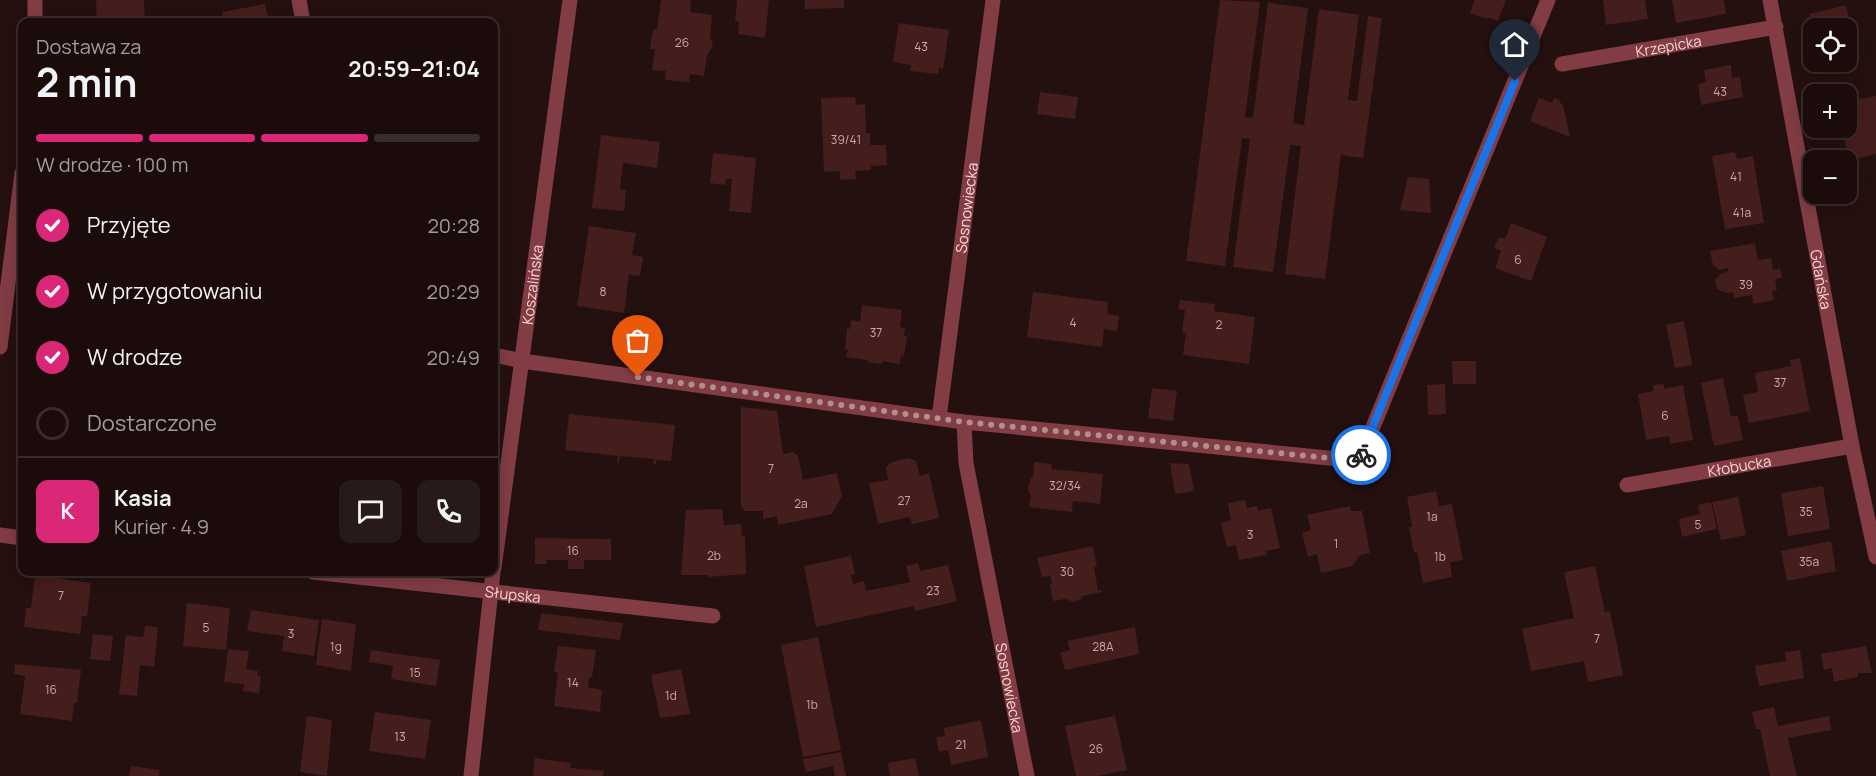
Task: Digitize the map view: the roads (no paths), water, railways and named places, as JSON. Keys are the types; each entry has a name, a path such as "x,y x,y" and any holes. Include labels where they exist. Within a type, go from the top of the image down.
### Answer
{"street":[{"path":"34,0 35,18"},
{"path":"299,0 302,18"},
{"name":"Koszalińska","path":"498,534 570,0"},
{"name":"Sosnowiecka","path":"939,418 993,0"},
{"path":"498,357 964,422 1359,461 1548,0"},
{"name":"Gdańska","path":"1770,0 1852,446 1876,556"},
{"name":"Krzepicka","path":"1562,64 1776,27"},
{"path":"0,347 18,210"},
{"name":"Sosnowiecka","path":"964,422 966,463 1027,776"},
{"name":"Kłobucka","path":"1627,485 1852,446"},
{"path":"0,535 18,537"},
{"name":"Słupska","path":"348,576 712,616"},
{"name":"Koszalińska","path":"471,776 492,576"}]}
